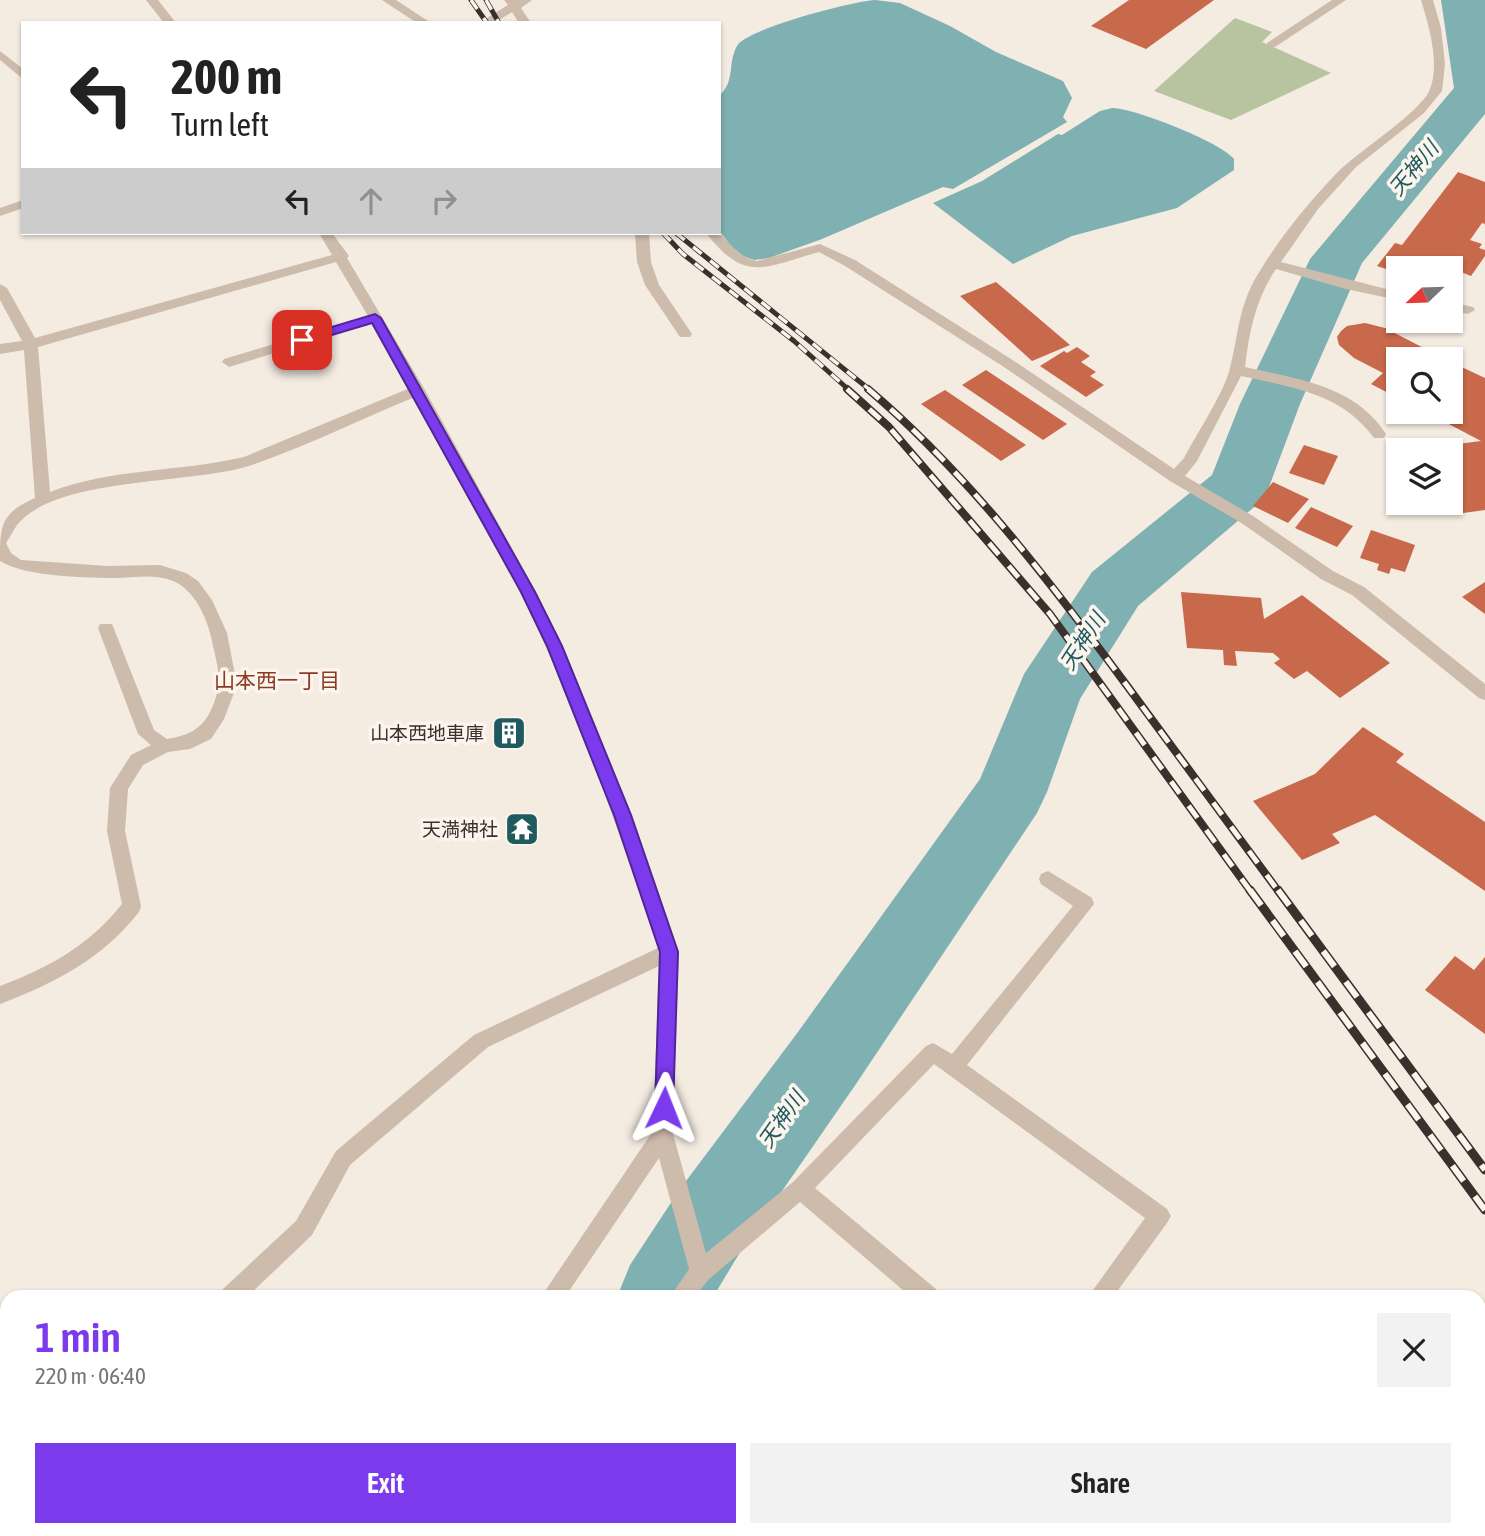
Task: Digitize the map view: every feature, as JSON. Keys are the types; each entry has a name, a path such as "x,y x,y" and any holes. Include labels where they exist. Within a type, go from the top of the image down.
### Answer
{"street":[{"path":"152,0 168,21"},
{"path":"388,0 422,21"},
{"path":"488,21 512,3 526,0"},
{"path":"1271,45 1339,0"},
{"path":"1175,477 1190,461 1237,370 1243,328 1261,281 1313,206 1352,164 1420,110 1436,91 1439,64 1435,28 1427,0"},
{"path":"512,3 524,21"},
{"path":"0,54 21,74"},
{"path":"0,212 21,205"},
{"path":"327,235 418,390 528,592 554,646 622,815 669,952 663,1134 700,1272"},
{"path":"642,235 644,263 649,280 660,304 685,334"},
{"path":"715,235 734,256 745,263 757,264 820,248 850,262 1006,362 1175,477 1248,520 1327,575 1359,591 1485,693"},
{"path":"0,349 31,344 342,256"},
{"path":"1275,264 1386,293"},
{"path":"0,288 31,344 43,499"},
{"path":"1463,309 1468,310"},
{"path":"229,362 375,318"},
{"path":"1237,370 1315,389 1361,410 1372,421 1379,434"},
{"path":"0,540 3,531 20,514 43,499 130,477 218,468 247,461 418,390"},
{"path":"0,547 5,558 19,565 107,572 160,571 180,577 192,586 206,604 219,633 229,685 218,714 205,734 190,742 165,746 137,760 119,788 116,831 132,906 114,932 65,968 0,995"},
{"path":"106,628 147,734 165,746"},
{"path":"953,1068 1085,904 1048,879"},
{"path":"238,1290 304,1228 343,1158 481,1041 669,952"},
{"path":"686,1290 700,1272 800,1189 933,1052 1160,1216 1104,1290"},
{"path":"557,1290 663,1134"},
{"path":"800,1189 920,1290"}],"green space":[{"path":"1235,18 1272,32 1262,42 1331,73 1231,120 1154,91"}],"water":[{"path":"875,0 900,3 950,26 996,52 1063,81 1072,98 1063,117 1067,122 953,189 943,187 822,239 769,258 754,260 743,256 721,233 721,94 730,78 734,53 744,39 759,32 846,5"},
{"path":"1112,108 1157,120 1213,144 1234,159 1234,170 1177,208 1072,236 1013,264 933,203 982,181 1058,134 1062,135 1100,111"}],"building":[{"path":"1129,0 1214,0 1146,49 1091,26"},
{"path":"1458,172 1485,182 1485,224 1482,223 1470,240 1482,244 1479,248 1485,250 1485,256 1471,276 1463,273 1463,256 1386,256 1386,269 1377,266 1395,243 1402,245"},
{"path":"996,282 1070,345 1032,361 960,296"},
{"path":"1365,323 1385,328 1386,333 1395,333 1422,347 1386,347 1386,392 1371,384 1383,373 1354,358 1339,345 1337,337 1347,326"},
{"path":"1077,347 1090,356 1081,362 1096,372 1090,376 1104,385 1086,397 1040,366 1064,351 1067,353"},
{"path":"1463,368 1485,378 1485,510 1463,513 1463,443 1481,441 1449,424 1463,424"},
{"path":"986,370 1067,424 1043,440 962,385"},
{"path":"945,390 1026,445 1001,461 921,404"},
{"path":"1304,445 1338,456 1324,485 1289,473"},
{"path":"1273,482 1309,499 1288,523 1253,506"},
{"path":"1311,507 1353,526 1337,547 1295,528"},
{"path":"1371,530 1415,545 1405,572 1391,568 1389,574 1377,570 1379,564 1360,558"},
{"path":"1485,582 1485,614 1462,597"},
{"path":"1181,592 1261,598 1264,619 1302,595 1390,663 1340,698 1307,671 1294,679 1274,663 1280,659 1273,653 1235,651 1237,666 1224,665 1223,650 1187,648"},
{"name":"山本西地車庫","path":"515,720 522,740 504,746 496,726"},
{"path":"1363,727 1404,754 1396,762 1485,822 1485,891 1375,815 1332,834 1340,843 1302,860 1253,801 1315,774"},
{"path":"1455,956 1474,970 1485,957 1485,1034 1425,990"}],"waterway":[{"name":"天神川","path":"666,1290 711,1219 827,1058 1011,792 1048,693 1115,589 1238,487 1270,404 1337,259 1479,90 1464,0"}],"railway":[{"path":"471,0 486,21"},
{"path":"486,0 498,21"},
{"path":"665,235 683,254 794,341 849,390"},
{"path":"678,235 870,390"},
{"path":"847,389 889,427 1050,614 1251,892"},
{"path":"868,389 939,456 1005,528 1096,644 1279,892"},
{"path":"1250,890 1485,1210"},
{"path":"1278,890 1485,1170"}],"place":[{"name":"山本西地車庫","path":"509,733"},
{"name":"天満神社","path":"522,829"}],"district":[{"name":"山本西一丁目","path":"277,680"}],"route":[{"path":"302,340 375,318 418,390 528,592 554,646 622,815 669,952 664,1108"}]}
